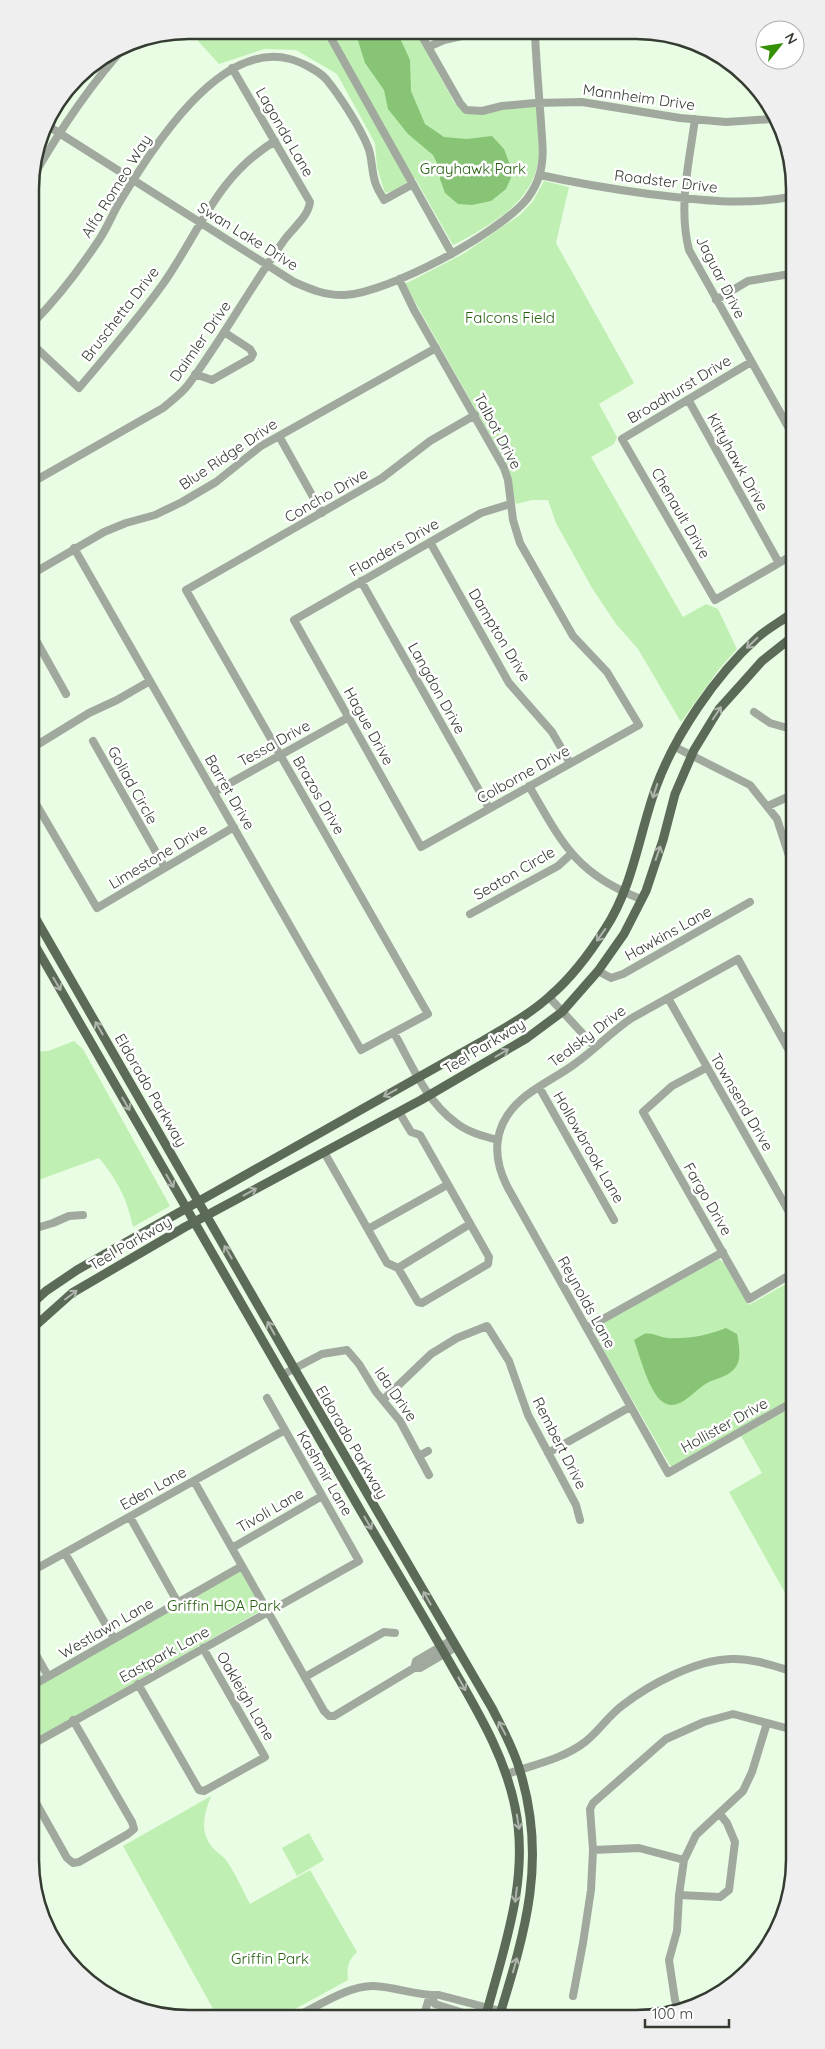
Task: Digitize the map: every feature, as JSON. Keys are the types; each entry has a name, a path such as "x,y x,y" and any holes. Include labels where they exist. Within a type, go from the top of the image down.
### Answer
{"main road":[{"name":"Teel Parkway","path":"39,1297 46,1290 77,1270 488,1038 549,997 564,983 606,928 623,892 642,838 656,786 675,747 698,707 727,668 758,637 786,617"},
{"name":"Teel Parkway","path":"39,1322 72,1293 85,1285 207,1215 429,1095 528,1038 562,1012 598,971 624,934 642,899 663,840 675,794 692,755 724,703 762,661 786,642"},
{"name":"Eldorado Parkway","path":"39,924 486,1698 507,1738 520,1770 529,1805 533,1839 532,1884 526,1919 516,1963 501,2010"},
{"name":"Eldorado Parkway","path":"39,954 490,1733 507,1774 516,1808 520,1835 518,1874 511,1924 487,2010"},
{"path":"110,1077 123,1070"},
{"path":"316,1135 324,1152"},
{"path":"77,1270 85,1285"},
{"path":"474,1705 486,1698"}],"street":[{"path":"331,39 452,254"},
{"path":"423,39 428,47 448,39"},
{"path":"535,39 542,151 540,175"},
{"name":"Mannheim Drive","path":"428,47 463,108 470,111 539,103 582,102 726,122 769,119"},
{"name":"Alfa Romeo Way","path":"39,316 74,277 101,237 160,140 196,97 232,68 255,58 277,56 297,61 325,77 341,100 368,148 376,187 384,200 413,184"},
{"path":"41,162 59,132 96,80 116,57"},
{"name":"Lagonda Lane","path":"232,68 310,202 309,211"},
{"name":"Jaguar Drive","path":"695,119 684,198 684,230 688,250 786,425"},
{"name":"Swan Lake Drive","path":"52,128 266,265 294,282 325,294 362,293 399,279 452,254 496,225 520,206 534,188 540,175"},
{"name":"Bruschetta Drive","path":"39,350 79,388 135,322 164,282 223,188 244,163 275,142"},
{"name":"Roadster Drive","path":"540,175 576,183 735,203 786,197"},
{"name":"Daimler Drive","path":"39,475 163,408 187,386 266,265 290,232 309,211"},
{"path":"716,300 748,281 786,275"},
{"name":"Talbot Drive","path":"399,279 504,468 508,480 513,520 520,543 573,636 606,672 639,725"},
{"path":"195,374 212,380 252,358 253,354 250,349 224,332"},
{"name":"Blue Ridge Drive","path":"39,570 74,548 118,526 155,514 182,502 216,482 261,446 436,348"},
{"name":"Broadhurst Drive","path":"622,439 750,362"},
{"name":"Kittyhawk Drive","path":"688,401 779,563"},
{"name":"Concho Drive","path":"186,590 382,478 430,441 475,415"},
{"path":"279,436 322,513"},
{"name":"Chenault Drive","path":"622,439 716,600 779,563"},
{"name":"Flanders Drive","path":"294,620 481,513 510,504"},
{"name":"Dampton Drive","path":"430,542 509,683 549,728 570,763"},
{"name":"Barret Drive","path":"74,548 362,1050 394,1033"},
{"path":"779,563 786,559"},
{"name":"Langdon Drive","path":"361,581 490,808"},
{"name":"Brazos Drive","path":"186,590 428,1014 394,1033"},
{"name":"Hague Drive","path":"294,620 421,846"},
{"path":"39,646 66,694"},
{"path":"39,744 89,713 117,700 150,680"},
{"path":"754,712 770,723 786,728"},
{"name":"Tessa Drive","path":"214,792 348,717"},
{"name":"Colborne Drive","path":"421,846 639,725"},
{"name":"Goliad Circle","path":"93,741 165,868"},
{"path":"675,747 750,785 777,819 786,847"},
{"path":"529,786 571,854 598,877 623,892 642,899"},
{"path":"768,806 786,798"},
{"name":"Limestone Drive","path":"39,809 97,908 234,827"},
{"name":"Seaton Circle","path":"470,914 558,866 571,854"},
{"name":"Hawkins Lane","path":"598,971 611,978 623,974 750,902"},
{"name":"Tealsky Drive","path":"498,1140 506,1116 523,1097 578,1062 621,1025 738,959 782,1038"},
{"path":"549,997 595,1047"},
{"name":"Townsend Drive","path":"668,998 786,1207"},
{"path":"394,1033 429,1095 441,1110 456,1123 482,1136 498,1140"},
{"path":"786,1036 782,1038 786,1045"},
{"name":"Fargo Drive","path":"706,1068 672,1086 643,1112 749,1299 786,1277"},
{"name":"Hollowbrook Lane","path":"539,1087 614,1220"},
{"path":"324,1152 388,1263 398,1268 418,1302 422,1303 488,1264 489,1257 420,1135 411,1132 399,1112"},
{"name":"Reynolds Lane","path":"498,1140 497,1161 501,1175 668,1472"},
{"path":"368,1228 447,1185"},
{"path":"39,1227 69,1216 83,1216"},
{"path":"398,1268 470,1224"},
{"path":"587,1328 723,1252"},
{"name":"Rembert Drive","path":"383,1400 431,1354 457,1338 487,1326 509,1361 528,1415 576,1505 580,1520"},
{"name":"Ida Drive","path":"294,1368 322,1354 347,1350 359,1364 373,1388 400,1421 429,1475"},
{"path":"282,1375 294,1368"},
{"name":"Kashmir Lane","path":"267,1398 359,1561"},
{"name":"Hollister Drive","path":"668,1472 786,1406"},
{"path":"548,1453 630,1407"},
{"name":"Eden Lane","path":"39,1567 285,1430"},
{"path":"419,1456 428,1451"},
{"path":"194,1481 324,1711 329,1716 334,1716 366,1698 414,1668 416,1661 443,1650 454,1643"},
{"name":"Tivoli Lane","path":"232,1548 322,1496"},
{"path":"130,1517 178,1602"},
{"path":"65,1553 114,1639"},
{"name":"Eastpark Lane","path":"39,1741 359,1561"},
{"name":"Westlawn Lane","path":"39,1682 242,1566"},
{"path":"305,1677 384,1632 395,1633"},
{"name":"Oakleigh Lane","path":"138,1684 201,1791 265,1757 203,1648"},
{"path":"507,1774 565,1754 584,1742 621,1706 646,1688 709,1662 731,1659 749,1660 764,1662 786,1669"},
{"path":"39,1660 48,1676"},
{"path":"573,1996 587,1916 593,1850 590,1809 593,1803 666,1740 704,1722 732,1714 786,1728"},
{"path":"39,1808 67,1858 72,1863 79,1862 128,1834 134,1828 73,1720"},
{"path":"678,2004 669,1960 677,1931 679,1895 684,1860 696,1835 743,1790 752,1772 767,1723"},
{"path":"679,1895 720,1897 730,1890 735,1842 727,1823 719,1813"},
{"path":"593,1850 639,1848 684,1860"},
{"path":"309,2010 342,1994 372,1986 439,1995 484,2010"},
{"path":"430,1995 435,2004 454,2010"},
{"path":"426,2010 430,1995"}],"green space":[{"name":"Grayhawk Park","path":"196,39 419,39 454,102 466,112 479,114 516,108 537,107 539,154 534,176 518,201 506,212 494,222 453,245 415,178 385,193 377,167 375,143 337,74 296,50 264,49 219,64"},
{"name":"Falcons Field","path":"544,181 569,187 556,243 634,383 599,404 617,437 614,444 591,457 683,617 706,604 718,609 737,649 720,668 681,722 638,649 616,624 592,588 556,523 548,500 532,500 516,504 503,458 405,284 463,254 520,215 533,201"},
{"path":"74,1041 83,1049 170,1206 133,1227 128,1207 120,1190 99,1158 39,1180 39,1052 48,1051"},
{"path":"719,1259 725,1264 749,1305 786,1284 786,1403 671,1467 593,1329"},
{"path":"786,1411 786,1595 729,1492 762,1473 741,1436"},
{"name":"Griffin HOA Park","path":"240,1570 262,1610 39,1737 39,1685"},
{"name":"Griffin Park","path":"211,1796 204,1823 206,1836 213,1848 229,1864 250,1904 310,1870 357,1952 351,1958 348,1965 348,1980 293,2010 214,2010 123,1846"},
{"path":"309,1833 324,1860 297,1876 282,1848"}],"shaded area":[{"path":"358,39 400,39 410,60 411,91 425,124 444,137 467,139 492,136 504,149 513,173 506,189 491,201 472,205 458,204 445,193 440,179 440,169 433,155 408,134 388,109 384,90 365,63"},
{"path":"726,1328 737,1334 739,1361 733,1371 709,1382 675,1405 663,1402 653,1391 649,1383 634,1340 644,1334 653,1334 667,1338 683,1338 704,1335"}]}
